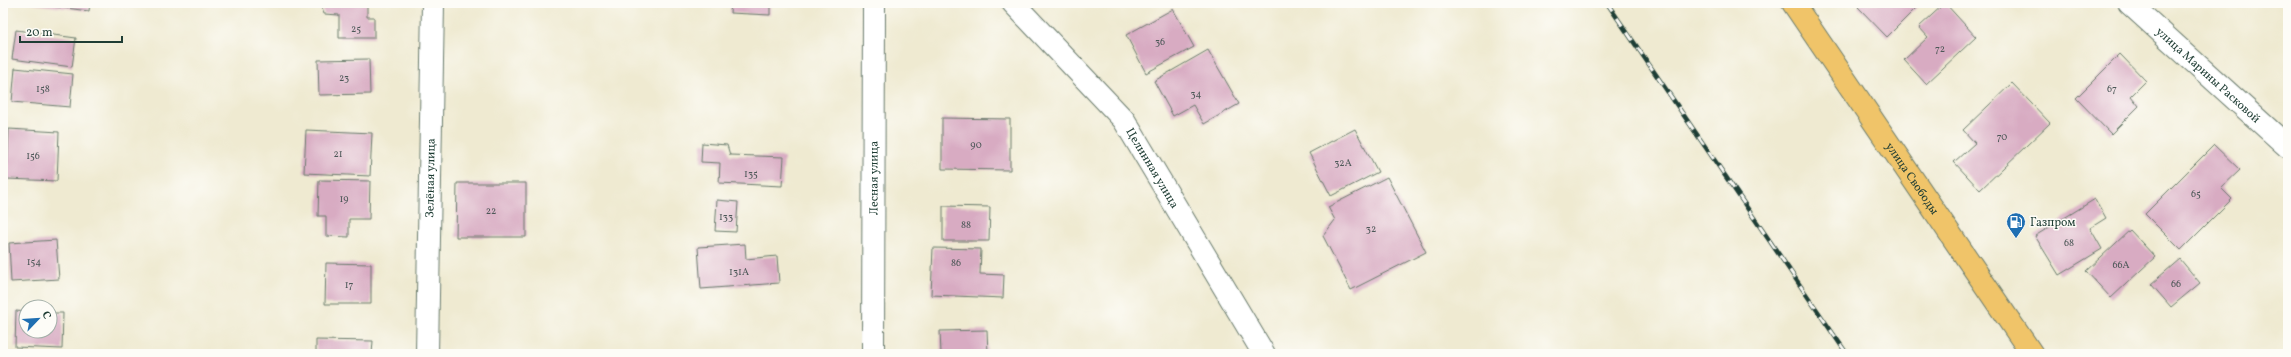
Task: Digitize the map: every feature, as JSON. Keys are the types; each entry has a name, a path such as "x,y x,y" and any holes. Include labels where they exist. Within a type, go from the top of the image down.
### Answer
{"main road":[{"name":"улица Свободы","path":"1801,7 2032,354"}],"street":[{"name":"Зелёная улица","path":"427,354 432,3"},
{"name":"Лесная улица","path":"873,354 874,3"},
{"name":"Целинная улица","path":"1013,3 1124,120 1264,354"},
{"name":"улица Марины Расковой","path":"2129,3 2288,147"}],"building":[{"path":"27,3 90,3 89,11"},
{"path":"320,3 367,3 367,17 374,17 374,38 339,38 339,15 324,14"},
{"path":"731,3 770,3 770,15 730,13"},
{"path":"1862,3 1921,3 1887,37 1858,7"},
{"path":"1945,3 1976,37 1926,84 1904,60 1928,37 1919,27"},
{"path":"1173,9 1194,47 1146,73 1126,35"},
{"path":"16,30 76,38 72,67 12,59"},
{"path":"1208,50 1239,104 1204,124 1193,105 1173,116 1154,81"},
{"path":"2120,54 2146,81 2131,96 2139,106 2111,134 2076,98"},
{"path":"369,59 370,94 319,95 318,60"},
{"path":"15,68 73,74 70,107 12,102"},
{"path":"2012,83 2050,123 1980,190 1954,162 1975,143 1963,130"},
{"path":"942,118 1010,119 1010,170 942,169"},
{"path":"9,129 59,132 57,181 7,179"},
{"path":"1355,129 1378,172 1331,196 1309,153"},
{"path":"306,130 372,133 370,176 304,173"},
{"path":"702,143 727,145 730,155 784,157 782,186 719,183 720,163 701,162"},
{"path":"2214,145 2240,170 2221,188 2232,199 2181,250 2145,214"},
{"path":"1387,177 1426,252 1351,290 1323,236 1335,220 1328,207"},
{"path":"319,180 370,181 369,219 349,219 349,237 326,236 326,216 318,216"},
{"path":"457,183 526,183 526,237 456,237"},
{"path":"2095,199 2106,218 2090,228 2102,249 2059,275 2035,236"},
{"path":"717,200 738,202 736,232 715,231"},
{"path":"943,206 990,207 989,241 943,241"},
{"path":"2130,230 2155,257 2111,298 2086,271"},
{"path":"56,240 59,279 11,282 9,243"},
{"path":"745,244 746,259 777,256 779,283 701,289 698,247"},
{"path":"933,248 981,249 980,274 1004,275 1003,298 931,295"},
{"path":"2180,259 2200,283 2171,307 2151,284"},
{"path":"326,263 371,264 371,304 325,304"},
{"path":"16,311 18,311 18,339 58,339 58,313 63,313 62,349 15,347"},
{"path":"987,330 988,354 941,354 940,331"},
{"path":"316,340 373,341 372,354 316,354"}],"railway":[{"path":"1607,3 1847,354"}],"place":[{"name":"Газпром","path":"2016,239"}]}
